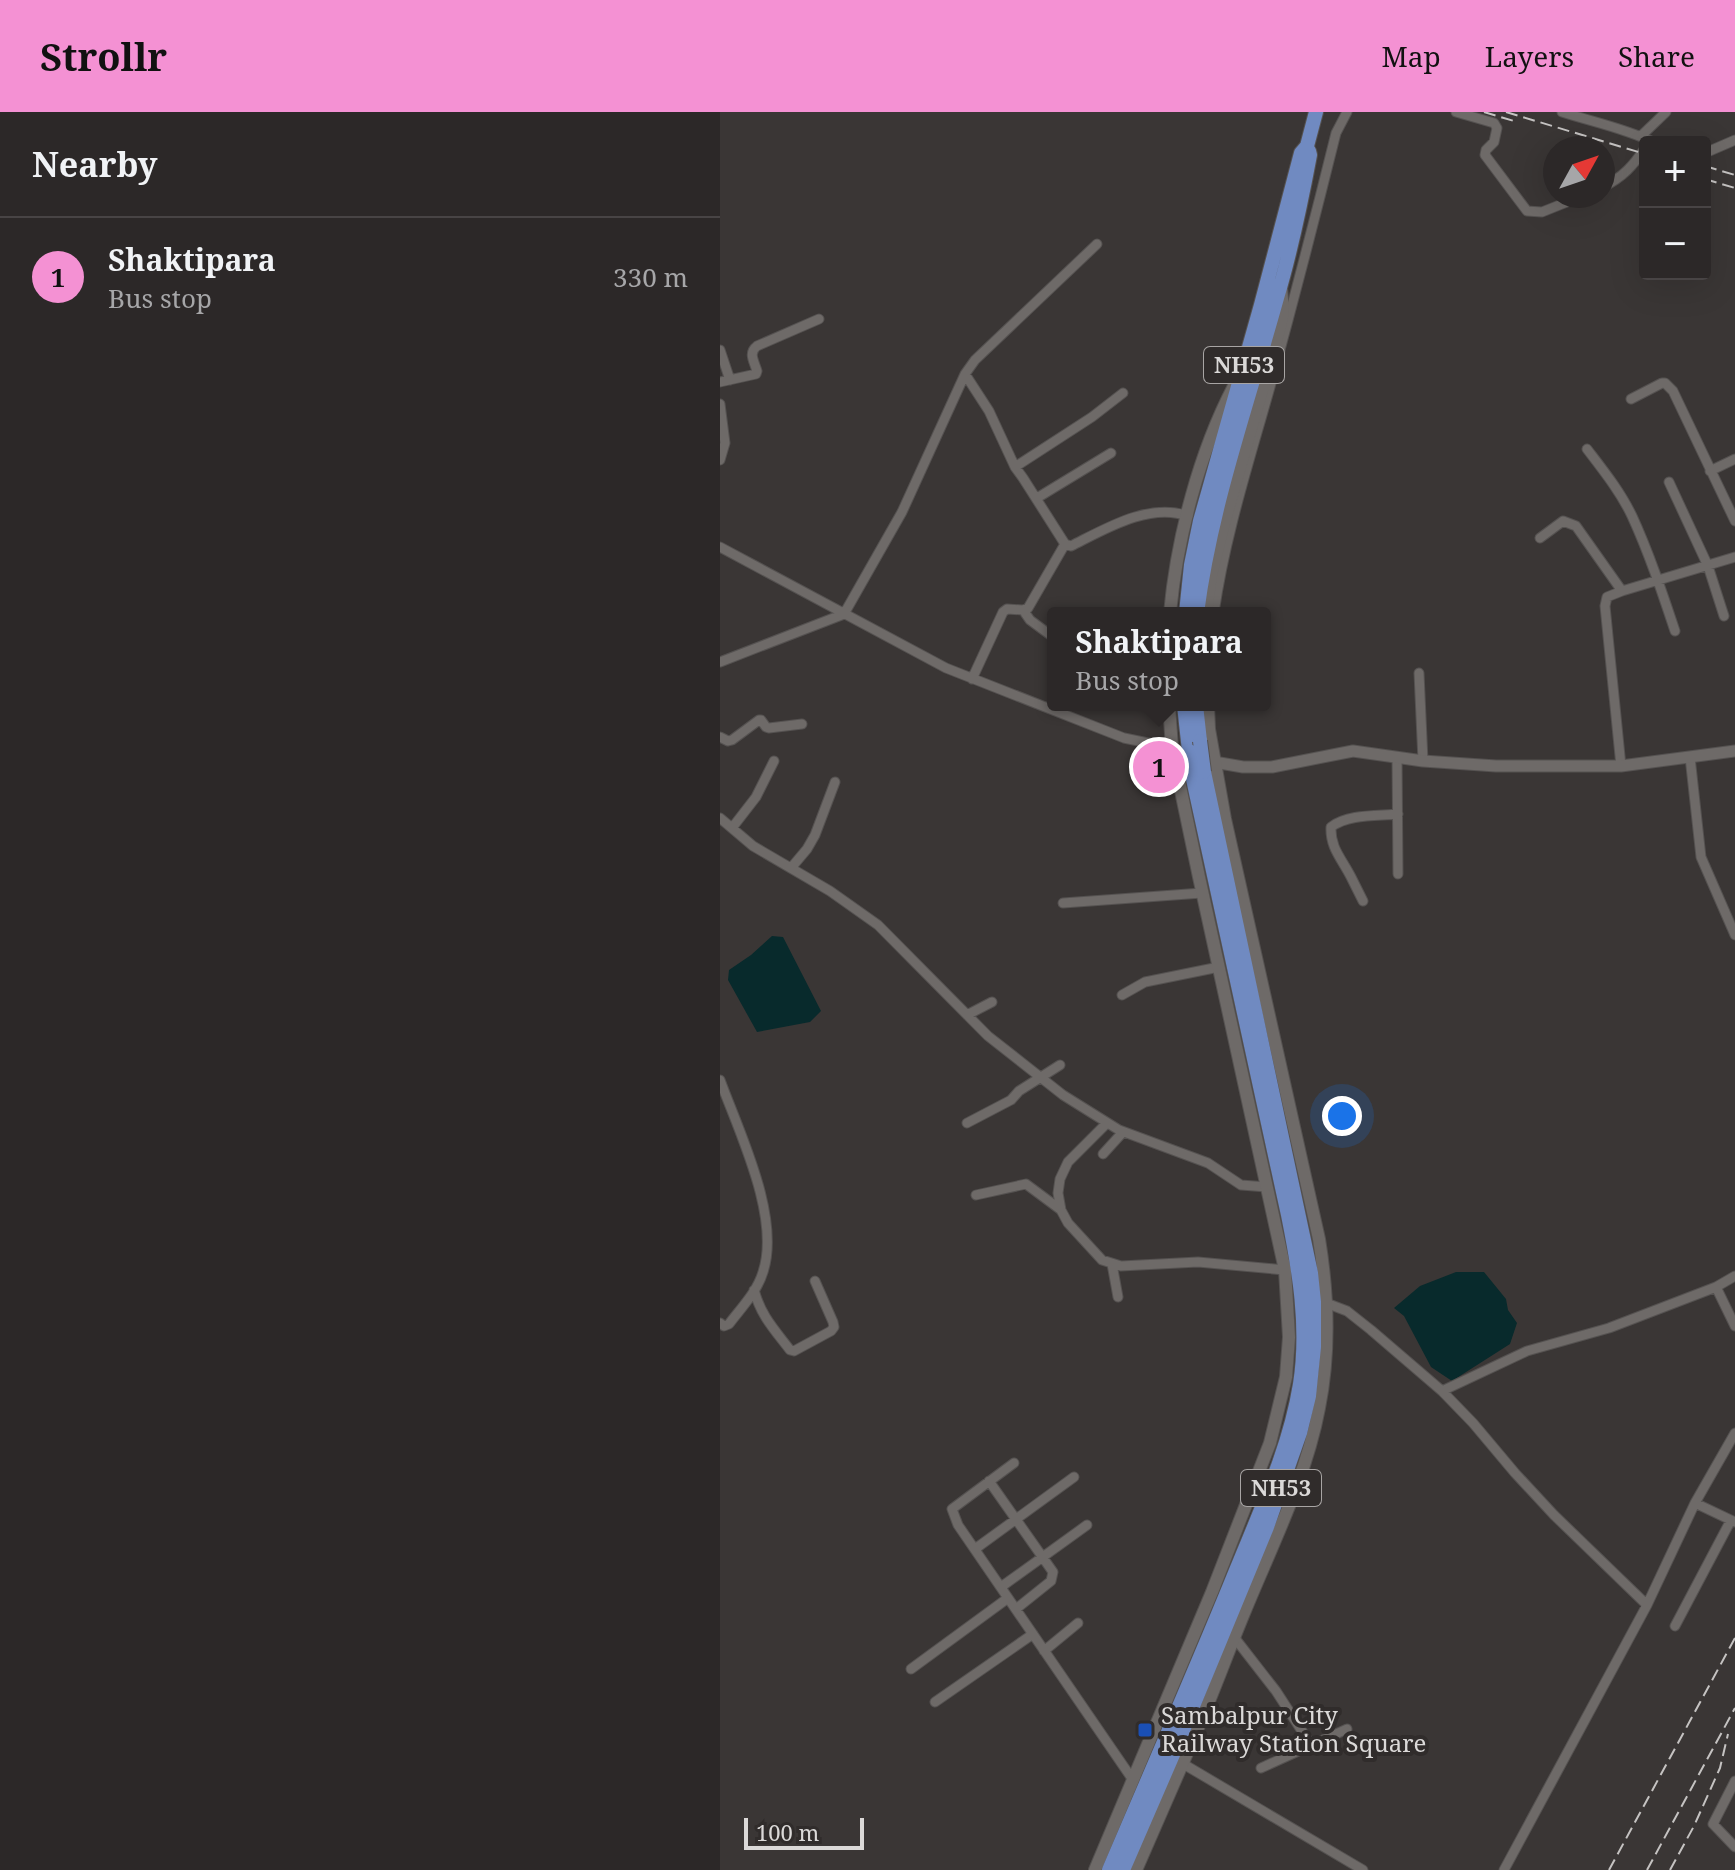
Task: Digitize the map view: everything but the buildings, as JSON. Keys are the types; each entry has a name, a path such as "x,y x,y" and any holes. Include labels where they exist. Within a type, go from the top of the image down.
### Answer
{"highway":[{"name":"NH53","path":"1196,607 1194,588 1200,521 1301,153 1307,146 1316,112"},
{"name":"NH53","path":"1188,607 1301,208 1310,155 1307,146"},
{"name":"NH53","path":"1109,1870 1166,1754 1267,1527 1300,1433 1309,1396 1314,1347 1312,1288 1294,1188 1265,1085 1194,784 1185,711"},
{"name":"NH53","path":"1197,711 1207,792 1265,1085"},
{"name":"NH53","path":"1123,1870 1166,1754"}],"main road":[{"path":"1207,607 1223,527 1280,327 1283,312 1281,284"},
{"path":"1171,607 1188,516 1209,441 1243,368"},
{"path":"1136,1870 1166,1754 1277,1420 1286,1377 1289,1337 1285,1270 1172,748 1169,711"},
{"path":"1095,1870 1133,1780 1166,1754 1234,1637 1307,1456 1323,1385 1326,1303 1319,1239 1225,819 1209,711"}],"street":[{"path":"1215,607 1220,570 1235,511 1300,280 1336,133 1347,112"},
{"path":"1456,112 1494,123 1497,128 1494,142 1485,155 1527,211 1542,212 1552,208"},
{"path":"1562,112 1639,136"},
{"path":"1652,136 1666,112"},
{"path":"1711,150 1735,140"},
{"path":"1615,181 1631,169 1639,156"},
{"path":"720,662 844,614 902,512 965,374 975,360 1097,244"},
{"path":"720,350 725,381 756,374 751,353 757,346 819,319"},
{"path":"965,374 989,411 1015,467 1065,544 1071,546 1148,514 1175,512 1188,516"},
{"path":"1631,399 1665,383 1673,391 1735,521"},
{"path":"1015,467 1123,393"},
{"path":"720,404 725,443 720,460"},
{"path":"1587,449 1611,480 1631,514 1675,631"},
{"path":"1037,498 1111,453"},
{"path":"1710,471 1735,459"},
{"path":"1669,482 1708,566 1724,616"},
{"path":"1540,538 1563,521 1576,526 1622,591"},
{"path":"972,679 1003,612 1007,609 1023,610 1032,604 1065,544"},
{"path":"720,547 946,668 1047,708"},
{"path":"1621,766 1605,606 1607,597 1735,557"},
{"path":"1023,610 1030,620 1047,633"},
{"path":"1419,673 1423,761"},
{"path":"1054,711 1124,738 1243,767 1272,767 1353,751 1423,761 1496,766 1621,766 1735,751"},
{"path":"720,737 732,740 759,720 767,728 802,724"},
{"path":"1397,757 1398,874"},
{"path":"1690,757 1701,857 1735,935"},
{"path":"732,828 756,797 774,761"},
{"path":"791,868 815,835 835,782"},
{"path":"1363,901 1335,852 1331,827 1362,816 1398,814"},
{"path":"720,818 753,846 830,891 878,925 988,1036 1063,1095 1123,1132 1208,1163 1241,1185 1267,1187"},
{"path":"1063,903 1202,893"},
{"path":"1122,995 1145,982 1219,967"},
{"path":"967,1015 992,1002"},
{"path":"967,1123 1011,1100 1019,1091 1060,1065"},
{"path":"720,1080 756,1178 765,1212 767,1245 763,1272 754,1290 729,1324 721,1324"},
{"path":"1107,1123 1068,1162 1058,1193 1061,1210 1068,1223 1102,1260 1121,1266 1198,1262 1285,1270"},
{"path":"1103,1154 1123,1132"},
{"path":"976,1195 1026,1184 1061,1210"},
{"path":"1112,1264 1118,1297"},
{"path":"1442,1391 1527,1351 1609,1328 1716,1287 1735,1276"},
{"path":"754,1290 766,1320 794,1351 834,1327 815,1281"},
{"path":"1716,1287 1735,1326"},
{"path":"1326,1303 1347,1311 1442,1391 1554,1515 1647,1605"},
{"path":"1504,1870 1647,1605 1695,1503 1735,1433"},
{"path":"1014,1463 952,1509 958,1525 1133,1780"},
{"path":"975,1549 1074,1477"},
{"path":"989,1481 1053,1572 1051,1581 1016,1609"},
{"path":"1675,1626 1733,1521 1695,1503"},
{"path":"1001,1587 1087,1525"},
{"path":"911,1669 1008,1598"},
{"path":"1044,1651 1078,1623"},
{"path":"935,1702 1033,1634"},
{"path":"1234,1637 1276,1691 1311,1745"},
{"path":"1261,1768 1347,1729"},
{"path":"1166,1754 1363,1870"},
{"path":"1735,1781 1713,1824 1735,1847"}],"water":[{"path":"772,936 783,937 821,1011 810,1022 757,1032 728,980 729,970"},
{"path":"1456,1272 1484,1272 1506,1299 1508,1310 1517,1323 1510,1344 1452,1381 1431,1367 1404,1316 1394,1308 1420,1286"}],"railway":[{"path":"1484,112 1514,121"},
{"path":"1506,112 1639,152"},
{"path":"1711,168 1735,175"},
{"path":"1711,181 1735,188"},
{"path":"1609,1870 1735,1638"},
{"path":"1647,1870 1735,1708"},
{"path":"1670,1870 1720,1768 1728,1734"}],"place":[{"name":"Shaktipara","path":"1159,767"},
{"name":"Sambalpur City Railway Station Square","path":"1145,1730"}]}
